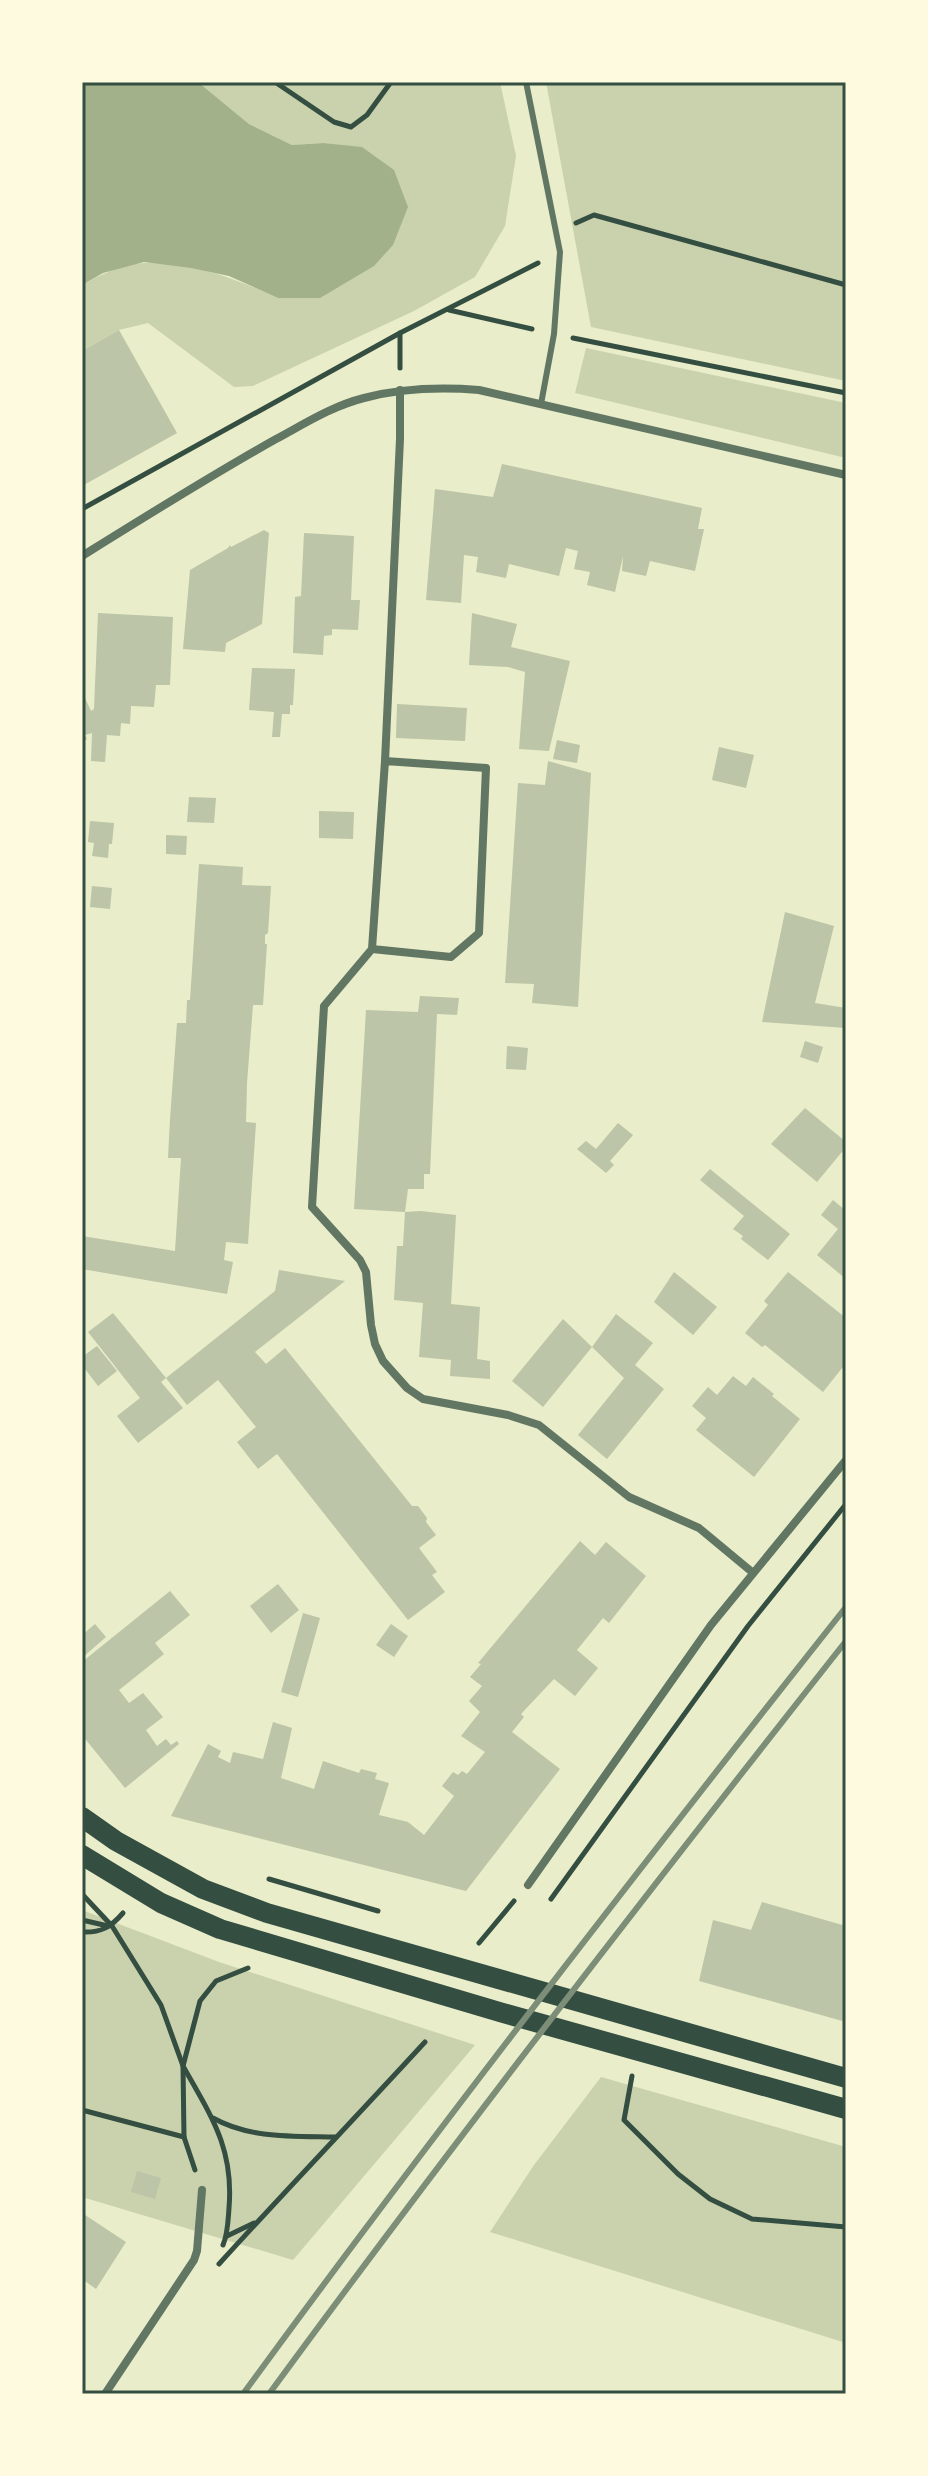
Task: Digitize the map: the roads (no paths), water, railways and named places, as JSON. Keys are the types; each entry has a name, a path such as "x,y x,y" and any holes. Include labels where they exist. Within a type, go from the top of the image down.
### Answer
{"main road":[{"path":"82,1817 116,1841 203,1889 267,1913 846,2078"},
{"path":"82,1855 161,1903 220,1929 503,2013 846,2109"}],"street":[{"path":"400,390 385,761 372,949 324,1006 312,1207 360,1260 366,1272 375,1344 383,1361 407,1388 423,1399 508,1415 539,1425 629,1497 699,1528 752,1572"},
{"path":"82,556 236,461 323,413 361,398 400,390 479,390 846,475"},
{"path":"372,949 451,957 479,933 486,768 385,761"},
{"path":"528,1885 711,1625 846,1460"},
{"path":"105,2394 194,2260 202,2190"}],"lane":[{"path":"526,82 560,252 554,334 541,404"}],"railway":[{"path":"243,2394 541,1998 846,1607"},
{"path":"269,2394 554,2015 846,1641"}]}
